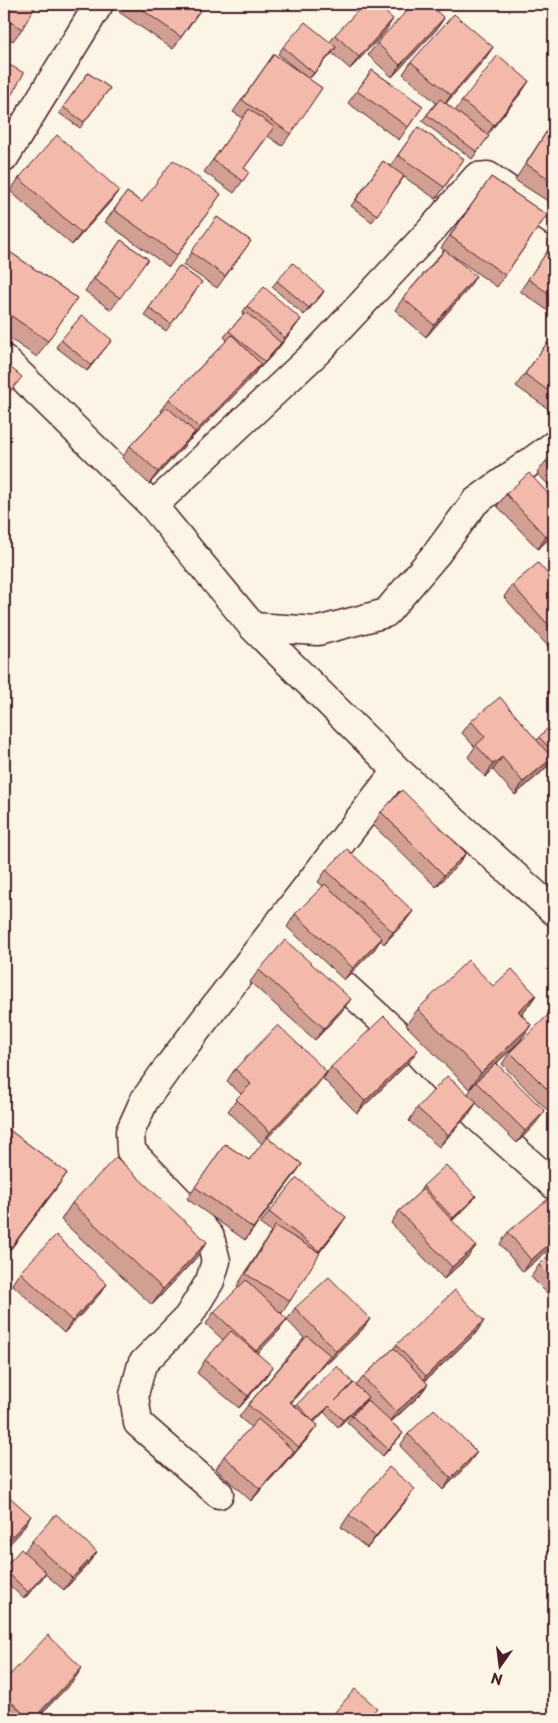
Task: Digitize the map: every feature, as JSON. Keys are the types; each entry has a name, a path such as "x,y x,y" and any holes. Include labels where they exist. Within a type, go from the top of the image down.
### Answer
{"street":[{"path":"4,158 91,6"},
{"path":"153,506 320,349 433,228 477,177 488,176 554,222"},
{"path":"4,359 153,506 254,627 397,770 554,911"},
{"path":"254,627 318,631 386,613 437,553 475,502 554,445"},
{"path":"219,1494 138,1423 134,1395 142,1364 188,1317 210,1282 216,1261 210,1237 184,1206 132,1151 130,1132 144,1101 397,770"},
{"path":"277,926 417,1052 482,1120 554,1185"}],"building":[{"path":"4,4 37,4 22,29 4,18"},
{"path":"134,4 194,4 201,9 181,37"},
{"path":"364,4 376,4 393,19 359,57 335,35"},
{"path":"413,4 429,4 444,18 400,65 377,43"},
{"path":"454,14 493,47 451,95 411,62"},
{"path":"305,22 336,47 314,73 283,47"},
{"path":"274,54 322,88 291,134 242,100"},
{"path":"498,55 529,81 494,125 462,101"},
{"path":"4,62 24,73 4,108"},
{"path":"372,70 423,106 408,127 357,91"},
{"path":"88,73 110,88 84,122 63,107"},
{"path":"440,99 489,136 477,152 427,115"},
{"path":"249,109 274,127 244,168 249,172 243,181 213,160"},
{"path":"554,120 554,182 526,164"},
{"path":"418,127 464,159 444,187 398,155"},
{"path":"57,135 119,190 81,233 19,178"},
{"path":"173,160 221,194 177,255 114,210 127,192 142,202"},
{"path":"383,161 404,176 377,215 356,200"},
{"path":"491,177 547,215 505,275 450,236"},
{"path":"217,217 251,241 225,276 191,252"},
{"path":"121,240 148,259 120,298 94,279"},
{"path":"554,242 554,297 528,279"},
{"path":"4,248 77,298 48,341 4,311"},
{"path":"445,250 476,276 434,325 403,298"},
{"path":"293,263 324,291 309,308 277,281"},
{"path":"179,266 202,282 171,324 149,308"},
{"path":"264,287 301,319 285,338 247,306"},
{"path":"246,312 281,343 265,362 229,331"},
{"path":"82,315 112,340 91,365 61,340"},
{"path":"232,335 261,364 199,428 169,399"},
{"path":"547,343 554,348 554,395 525,374"},
{"path":"4,362 22,377 4,399"},
{"path":"167,407 195,432 158,472 130,446"},
{"path":"554,453 554,470 546,461"},
{"path":"529,473 554,500 554,530 546,537 506,494"},
{"path":"538,563 554,581 554,631 512,585"},
{"path":"500,697 552,758 523,782 502,757 493,764 476,745 485,737 471,721"},
{"path":"554,722 554,753 539,737"},
{"path":"402,790 466,853 444,875 381,812"},
{"path":"347,849 413,911 393,932 326,870"},
{"path":"325,884 382,938 353,968 295,914"},
{"path":"285,940 351,999 324,1028 259,970"},
{"path":"468,960 493,986 512,969 536,995 518,1011 531,1025 481,1073 418,1009"},
{"path":"551,1012 554,1014 554,1096 510,1052"},
{"path":"384,1016 418,1050 365,1101 331,1067"},
{"path":"278,1025 327,1072 270,1132 236,1099 251,1084 235,1069"},
{"path":"496,1063 545,1111 525,1131 476,1082"},
{"path":"447,1076 477,1102 448,1135 417,1108"},
{"path":"4,1126 67,1173 9,1250 4,1246"},
{"path":"267,1137 302,1164 253,1228 195,1187 225,1144 249,1160"},
{"path":"116,1157 207,1242 163,1289 72,1203"},
{"path":"446,1165 476,1196 453,1218 423,1186"},
{"path":"297,1178 346,1217 319,1251 269,1212"},
{"path":"423,1189 476,1246 452,1267 399,1211"},
{"path":"554,1194 554,1240 531,1260 508,1232"},
{"path":"275,1226 320,1253 290,1301 246,1274"},
{"path":"56,1235 107,1284 72,1321 20,1272"},
{"path":"554,1250 554,1280 539,1265"},
{"path":"329,1277 370,1319 336,1351 295,1308"},
{"path":"246,1280 287,1319 256,1351 214,1312"},
{"path":"455,1290 484,1321 426,1376 396,1345"},
{"path":"231,1331 273,1367 248,1396 205,1360"},
{"path":"307,1336 330,1355 290,1402 318,1425 299,1447 248,1405"},
{"path":"394,1348 428,1384 396,1412 363,1377"},
{"path":"337,1366 353,1383 335,1401 354,1383 368,1397 343,1420 329,1406 313,1421 297,1404"},
{"path":"367,1400 403,1433 388,1449 352,1416"},
{"path":"434,1409 477,1452 451,1478 408,1434"},
{"path":"258,1419 294,1451 260,1489 224,1456"},
{"path":"389,1467 415,1489 376,1536 349,1515"},
{"path":"4,1492 31,1516 4,1545"},
{"path":"56,1514 97,1552 72,1578 32,1541"},
{"path":"21,1549 46,1572 28,1592 4,1569"},
{"path":"48,1635 82,1668 33,1719 29,1719 4,1695 4,1681"},
{"path":"355,1689 377,1708 367,1719 329,1719"}]}
